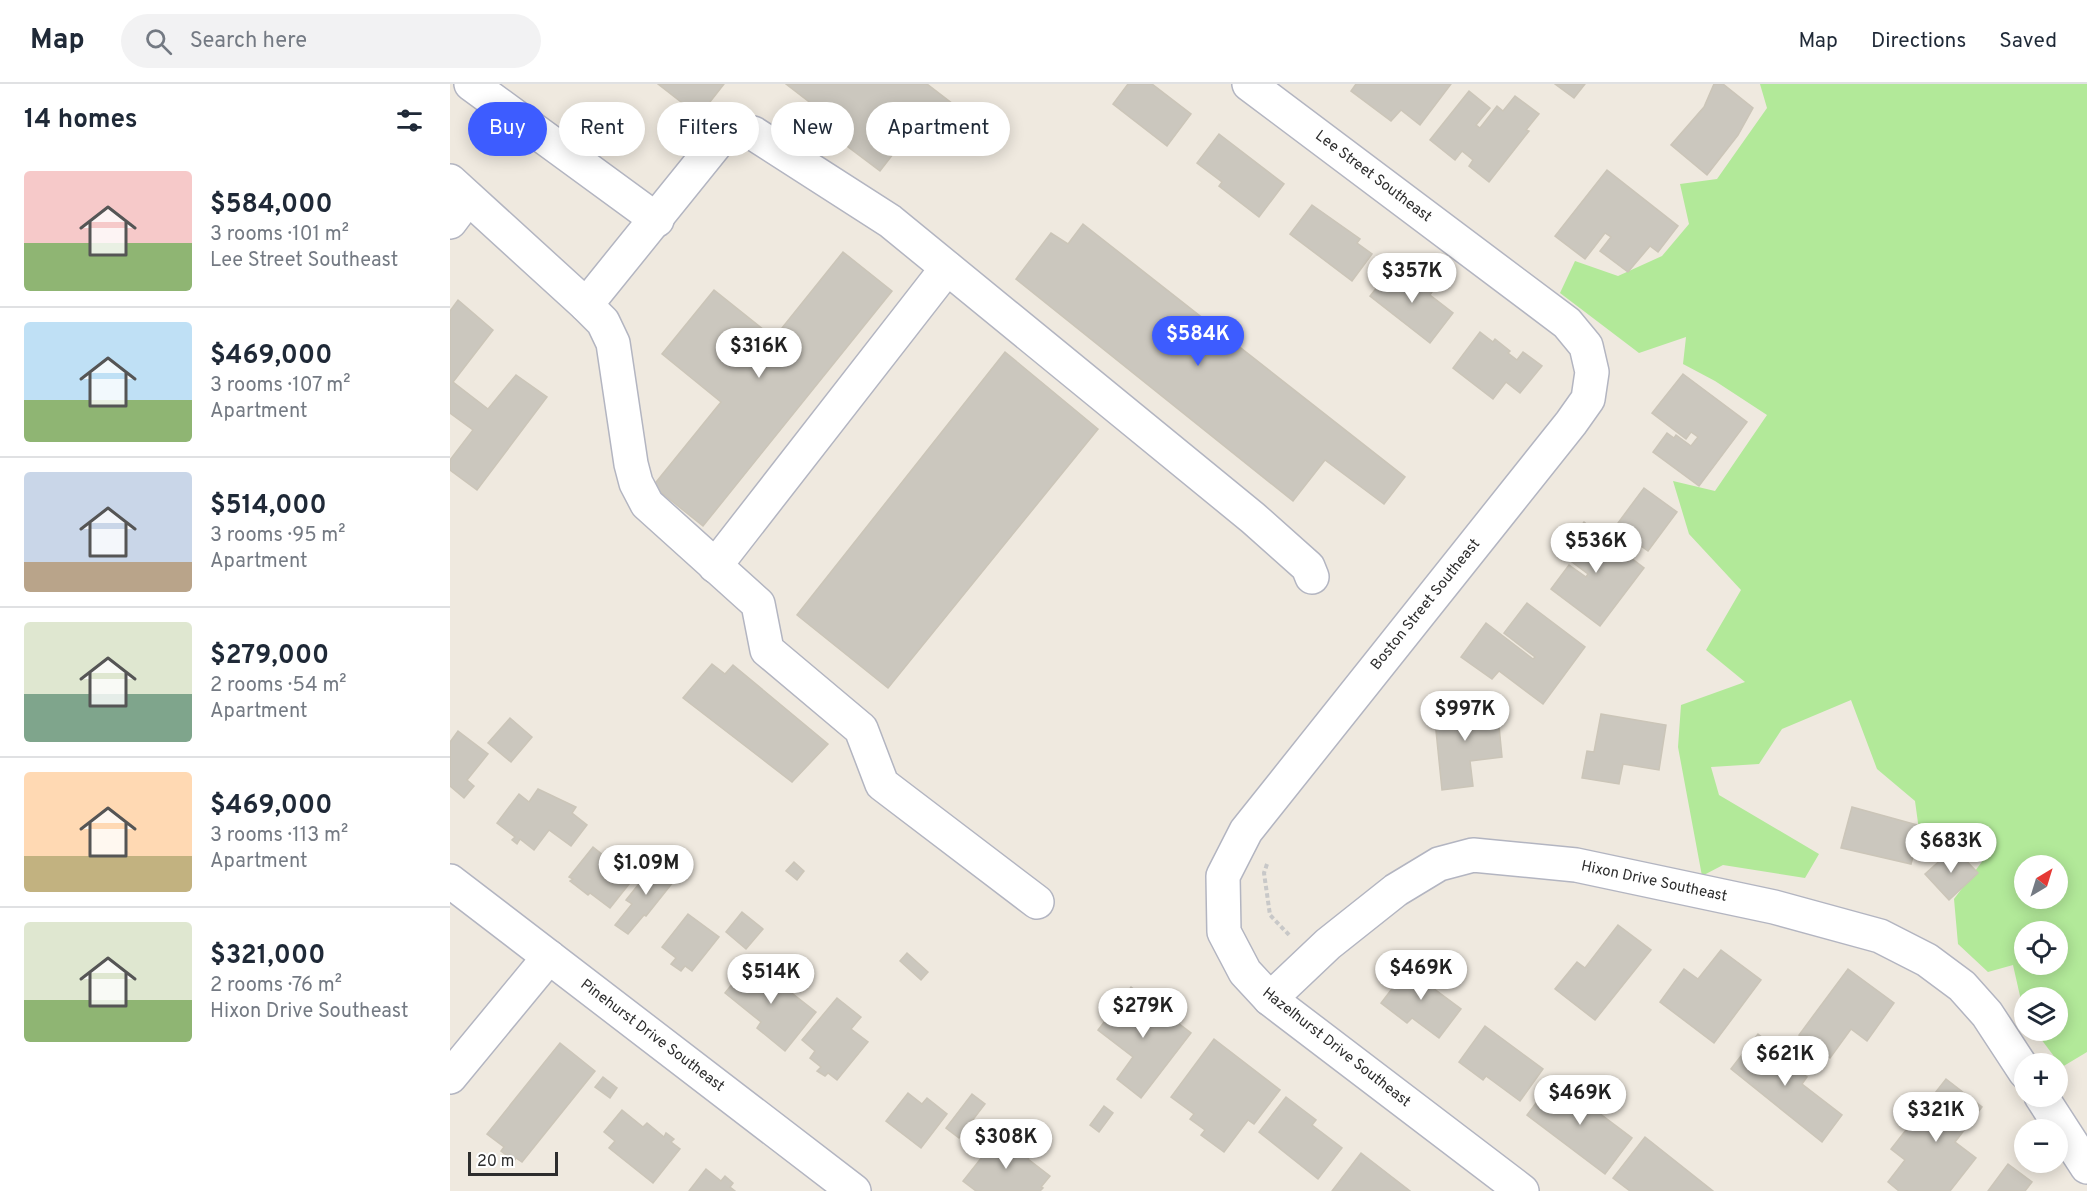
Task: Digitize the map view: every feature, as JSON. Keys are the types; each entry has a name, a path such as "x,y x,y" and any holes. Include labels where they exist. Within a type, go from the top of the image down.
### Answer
{"street":[{"path":"471,84 657,220"},
{"name":"Lee Street Southeast","path":"1249,84 1567,323 1586,346 1592,372"},
{"path":"586,305 657,220 720,139 736,130 753,133 890,221 1253,518 1308,567 1312,577"},
{"path":"456,200 586,305 603,322 613,343 631,464 636,483 647,504 758,604 767,650 861,729 882,784 1037,902"},
{"path":"715,566 947,268"},
{"name":"Boston Street Southeast","path":"1246,831 1571,423 1588,399 1592,372"},
{"name":"Hazelhurst Drive Southeast","path":"1246,831 1223,876 1224,932 1245,972 1270,999 1522,1191"},
{"name":"Hixon Drive Southeast","path":"1270,999 1328,944 1396,890 1439,864 1473,855 1576,865 1774,907 1880,936 1927,960 1962,986 1988,1014 2014,1055"},
{"name":"Pinehurst Drive Southeast","path":"450,881 854,1191"},
{"path":"450,1077 549,957"},
{"path":"2048,1107 2087,1167"}],"path":[{"path":"1268,863 1264,873 1270,915 1312,960"}],"green space":[{"path":"1760,84 2087,84 2087,1052 2068,1063 2068,1053 2052,1053 2042,1041 2068,1041 2068,987 2018,987 2015,975 2068,975 2068,921 2014,921 2014,969 2013,965 1988,972 1958,944 1954,899 1987,855 1922,852 1915,801 1877,769 1851,700 1782,729 1759,764 1711,767 1719,795 1819,854 1805,878 1723,865 1702,876 1678,747 1681,705 1745,682 1706,650 1741,590 1689,534 1673,481 1715,491 1767,415 1715,381 1683,364 1686,337 1639,353 1560,293 1575,261 1618,276 1662,256 1689,224 1680,184 1717,179 1767,108"}],"building":[{"path":"658,84 724,84 710,102 681,102"},
{"path":"786,84 927,84 950,102 866,102 866,156 892,156 880,171 854,151 854,102 809,102"},
{"path":"1128,84 1152,84 1191,114 1167,146 1113,104"},
{"path":"1356,84 1451,84 1420,125 1401,110 1391,121 1351,91"},
{"path":"1555,84 1585,84 1574,98"},
{"path":"1714,84 1723,84 1753,108 1738,135 1707,175 1671,145 1704,107"},
{"path":"1469,91 1490,108 1476,125 1480,128 1497,106 1503,111 1515,96 1539,114 1526,130 1529,131 1489,182 1469,166 1473,160 1462,151 1455,160 1430,140"},
{"path":"1219,134 1284,184 1259,217 1219,186 1222,182 1197,163"},
{"path":"1607,170 1678,226 1658,252 1650,246 1628,272 1600,251 1611,237 1605,233 1585,259 1555,236"},
{"path":"1312,205 1360,239 1357,243 1372,254 1352,281 1290,234"},
{"path":"1083,224 1405,477 1384,504 1325,460 1293,501 1016,279 1051,233 1068,244"},
{"path":"843,252 892,291 703,526 653,486 721,402 662,354 714,290 774,338"},
{"path":"1393,267 1407,278 1409,275 1432,292 1430,295 1453,313 1430,343 1370,296"},
{"path":"458,300 493,330 453,382 488,409 516,375 547,397 477,490 450,470 450,460 473,430 450,413 450,311"},
{"path":"1480,332 1493,342 1495,339 1517,360 1523,352 1542,366 1520,393 1506,382 1493,399 1453,368"},
{"path":"1005,352 1098,429 888,688 797,615"},
{"path":"1683,374 1747,422 1699,486 1653,452 1667,433 1674,438 1676,435 1691,446 1698,437 1691,432 1686,439 1652,413"},
{"path":"1644,488 1677,512 1648,551 1615,527"},
{"path":"1584,522 1644,568 1600,626 1551,589 1569,565 1586,577 1588,574 1560,553"},
{"path":"1527,603 1585,647 1543,704 1499,671 1492,679 1461,657 1486,623 1533,659 1535,657 1504,633"},
{"path":"712,664 725,674 733,665 828,744 792,782 683,698"},
{"path":"1492,704 1494,717 1498,716 1502,757 1470,761 1473,786 1442,790 1434,711"},
{"path":"1601,714 1666,725 1659,770 1623,764 1619,784 1582,778 1587,751 1594,752"},
{"path":"510,718 532,737 511,762 488,743"},
{"path":"458,731 488,754 467,780 474,786 464,798 450,786 450,742"},
{"path":"538,789 576,807 572,813 587,825 571,846 549,830 534,850 520,839 517,844 512,840 515,837 497,823 519,794 529,802"},
{"path":"1852,807 1921,826 1911,864 1841,848"},
{"path":"593,847 633,879 610,908 570,881 573,879 569,877"},
{"path":"1954,848 1978,873 1949,900 1925,874"},
{"path":"657,861 677,877 646,916 644,915 628,934 615,925 632,904 626,900"},
{"path":"794,862 804,871 797,880 786,871"},
{"path":"742,912 763,929 746,949 726,932"},
{"path":"688,914 719,937 692,971 685,966 681,971 671,964 676,958 662,947"},
{"path":"1618,925 1651,950 1595,1020 1555,989 1577,962 1585,968"},
{"path":"1721,950 1761,980 1714,1043 1660,1002 1684,969 1698,979"},
{"path":"907,953 928,972 921,980 900,961"},
{"path":"1414,960 1436,977 1429,985 1461,1009 1439,1038 1412,1018 1407,1023 1381,1003"},
{"path":"751,961 816,1012 785,1051 757,1028 761,1022 725,993"},
{"path":"1848,969 1894,1003 1867,1041 1851,1029 1830,1058 1799,1035"},
{"path":"1131,987 1191,1033 1141,1098 1117,1079 1133,1057 1098,1030"},
{"path":"837,998 861,1017 851,1029 868,1042 837,1080 828,1073 825,1076 817,1071 821,1067 810,1058 815,1051 802,1040"},
{"path":"1485,1026 1543,1069 1520,1101 1486,1076 1483,1080 1459,1062"},
{"path":"1758,1034 1787,1057 1785,1060 1807,1077 1802,1084 1842,1115 1822,1142 1731,1069"},
{"path":"1214,1039 1280,1090 1254,1124 1248,1120 1224,1152 1201,1135 1205,1130 1190,1119 1194,1114 1171,1097"},
{"path":"560,1043 595,1071 522,1162 516,1158 514,1161 501,1151 504,1147 487,1134"},
{"path":"603,1077 617,1088 610,1098 595,1087"},
{"path":"1554,1079 1632,1138 1605,1174 1527,1115"},
{"path":"1946,1079 1982,1107 1955,1142 1976,1158 1950,1191 1899,1191 1888,1182 1905,1160 1891,1149"},
{"path":"908,1093 922,1104 927,1098 947,1114 921,1148 886,1121"},
{"path":"972,1094 985,1104 959,1138 946,1128"},
{"path":"1286,1097 1316,1120 1312,1125 1342,1148 1318,1179 1259,1132"},
{"path":"1104,1106 1113,1113 1099,1132 1090,1125"},
{"path":"622,1110 643,1127 647,1123 664,1137 666,1133 674,1139 671,1142 680,1149 653,1183 609,1148 615,1141 604,1132"},
{"path":"1001,1133 1030,1156 1028,1159 1050,1176 1040,1191 976,1191 963,1181"},
{"path":"1645,1137 1713,1191 1630,1191 1613,1178"},
{"path":"1361,1153 1410,1191 1332,1191"},
{"path":"2008,1164 2014,1168 2014,1173 2020,1173 2032,1182 2025,1191 1988,1191"},
{"path":"706,1169 721,1181 725,1176 733,1183 730,1187 735,1191 689,1191"}]}
